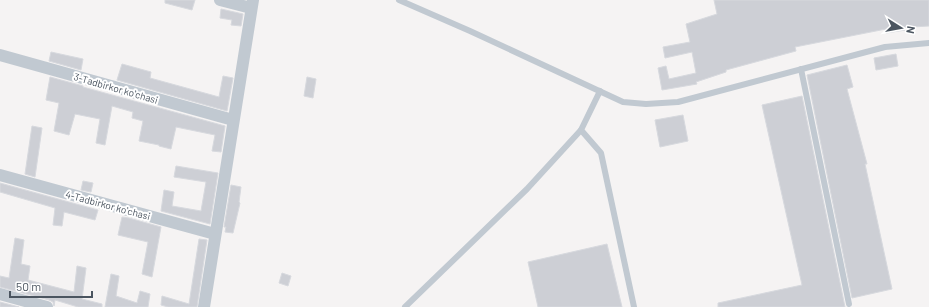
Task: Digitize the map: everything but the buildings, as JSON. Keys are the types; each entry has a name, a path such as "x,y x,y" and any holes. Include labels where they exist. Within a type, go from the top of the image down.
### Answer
{"street":[{"path":"204,307 252,4 220,0"},
{"name":"3-Tadbirkor koʻchasi","path":"0,55 233,120"},
{"name":"4-Tadbirkor koʻchasi","path":"0,175 215,234"},
{"path":"0,294 47,307"}],"lane":[{"path":"399,0 470,31 623,102 646,104 678,102 885,47 929,43"},
{"path":"801,69 849,304"},
{"path":"405,307 527,189 581,130 600,91"},
{"path":"581,130 601,153 634,307"}]}
